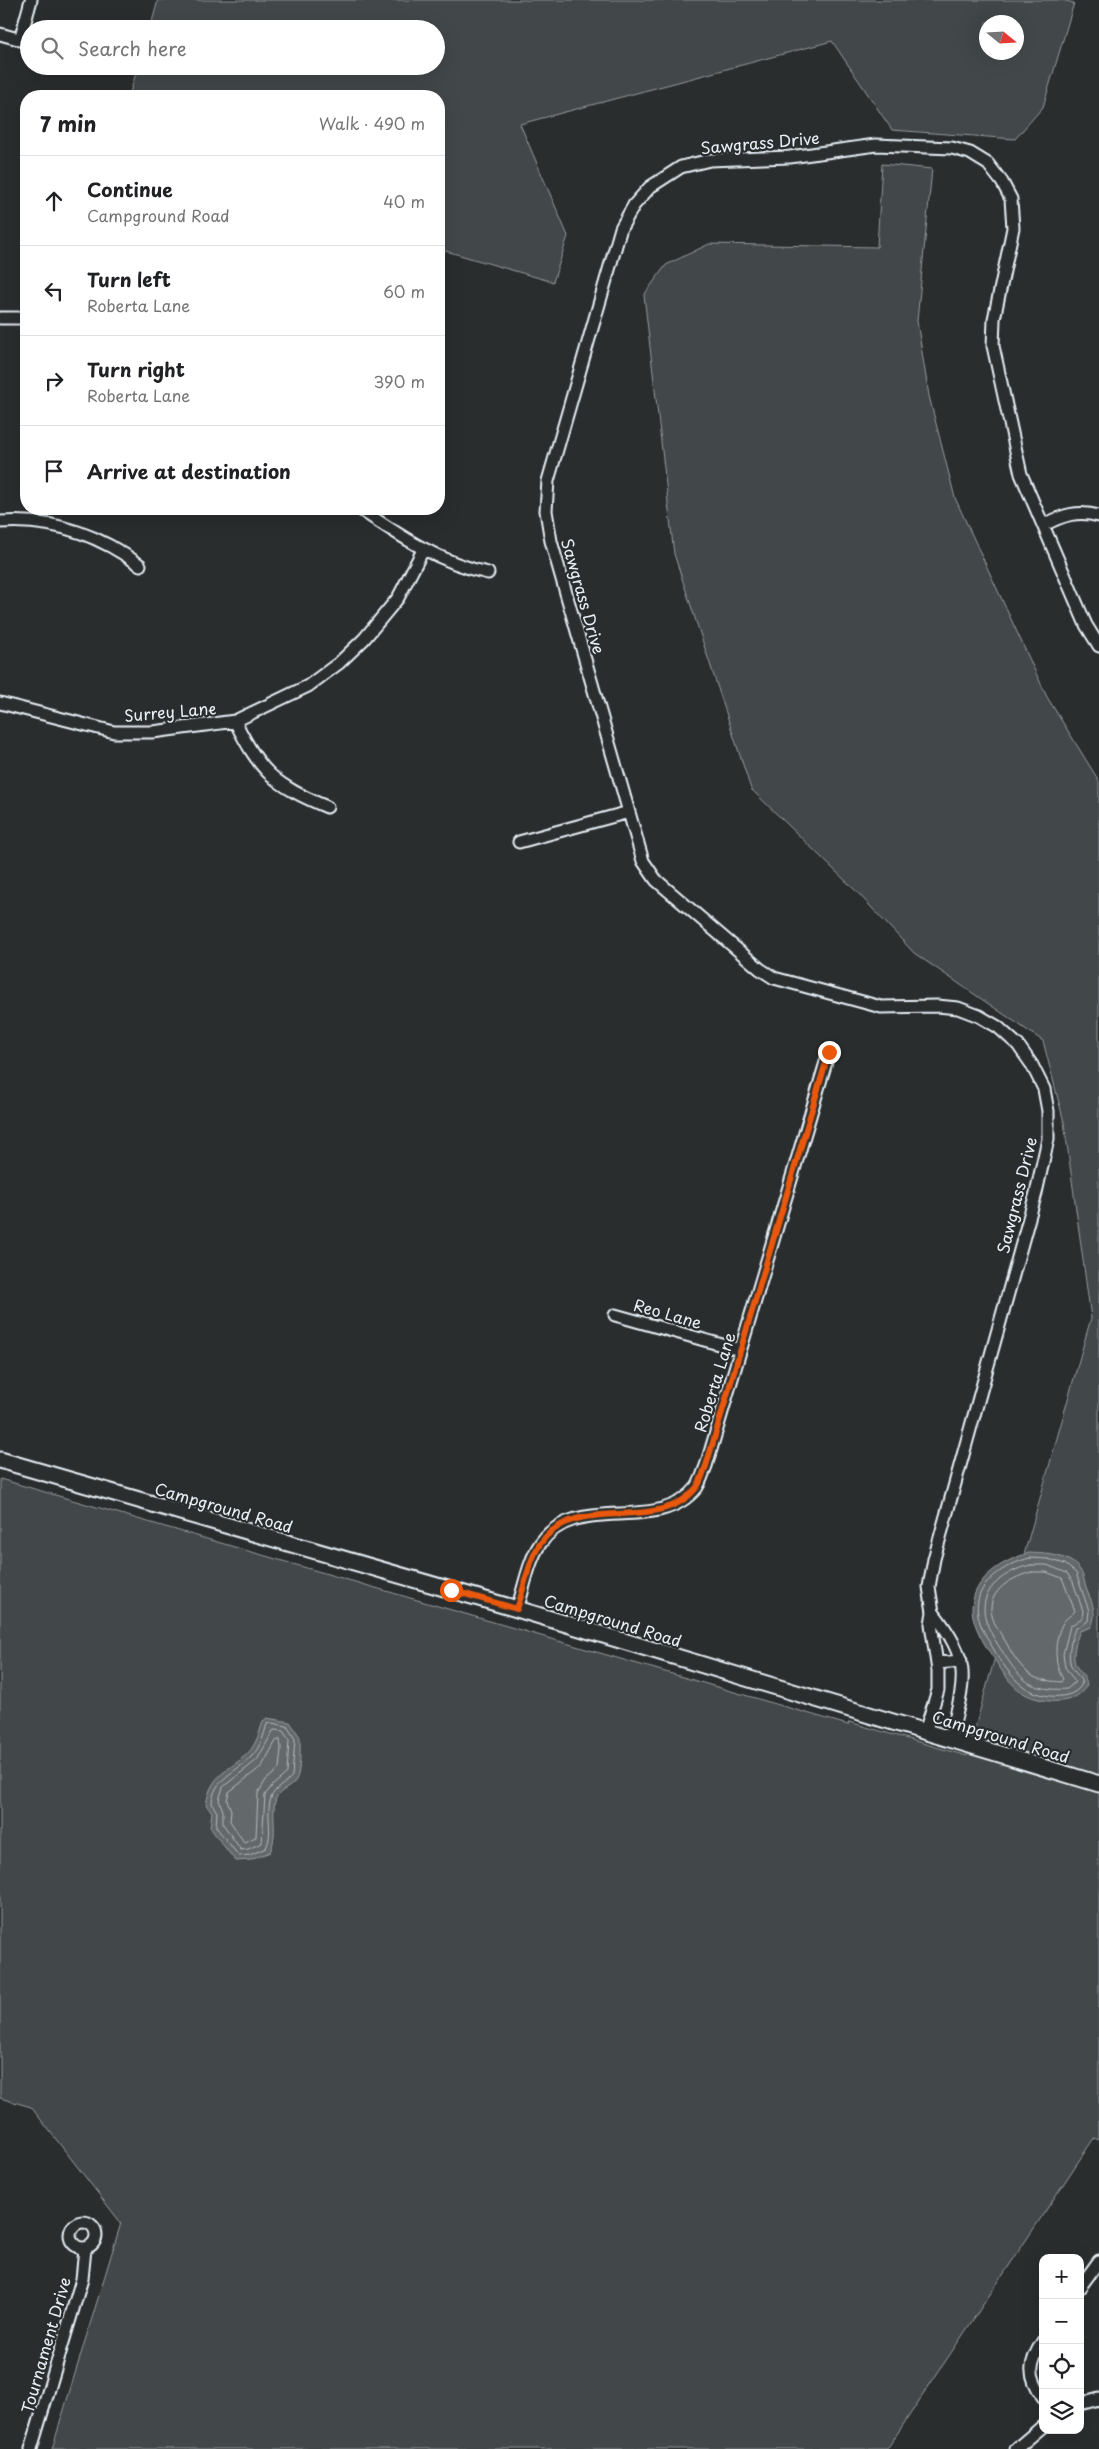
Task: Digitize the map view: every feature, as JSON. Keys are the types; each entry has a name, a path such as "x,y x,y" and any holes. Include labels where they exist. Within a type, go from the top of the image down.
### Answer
{"street":[{"path":"28,20 31,0"},
{"path":"0,34 20,40"},
{"name":"Sawgrass Drive","path":"925,1732 938,1690 937,1664 931,1624 933,1612 930,1587 934,1558 1036,1193 1048,1139 1048,1112 1044,1089 1032,1065 1018,1045 998,1027 979,1016 958,1008 938,1006 881,1007 774,978 760,969 656,880 643,861 551,541 546,511 548,481 621,228 634,205 650,187 681,167 710,160 790,157 876,146 952,148 970,153 988,164 1002,182 1011,199 1013,228 994,319 993,346 1021,474 1086,625 1099,646"},
{"path":"0,318 20,318"},
{"path":"1044,525 1066,514 1082,512 1099,516"},
{"path":"369,515 423,550 452,562 488,573"},
{"path":"0,522 34,521 75,528 117,548 140,566"},
{"name":"Surrey Lane","path":"0,703 114,732 153,732 235,721 308,686 339,663 364,639 398,598 423,550"},
{"path":"235,721 249,750 261,768 278,783 297,795 327,807"},
{"path":"519,842 629,812"},
{"name":"Roberta Lane","path":"517,1609 540,1545 558,1526 594,1515 648,1512 668,1508 685,1499 698,1486 706,1466 829,1052"},
{"name":"Reo Lane","path":"616,1315 740,1350"},
{"name":"Campground Road","path":"0,1460 517,1609 1099,1784"},
{"path":"933,1612 952,1637 963,1671 960,1700 950,1739"},
{"path":"937,1664 961,1661"},
{"name":"Tournament Drive","path":"31,2449 82,2279 86,2249"},
{"path":"1084,2282 1099,2261"},
{"path":"1039,2391 1033,2382 1031,2372 1035,2354 1041,2344"},
{"path":"1084,2403 1099,2398"},
{"path":"1016,2449 1039,2429"}],"shaded area":[{"path":"158,0 1062,0 1074,3 1043,107 1015,139 892,130 832,41 520,124 568,236 553,282 445,251 445,90 131,90 135,75 445,75 445,20 152,20"},
{"path":"882,164 932,169 917,321 929,396 955,498 1047,697 1099,781 1099,2140 1094,2138 887,2449 52,2449 121,2223 31,2107 0,2098 0,1479 848,1725 849,1722 967,1756 1091,1318 1064,1122 1043,1041 914,953 857,892 751,789 674,554 644,295 666,265 709,244 877,247"}],"water":[{"path":"1029,1553 1057,1556 1075,1565 1083,1575 1093,1605 1093,1623 1091,1627 1080,1631 1074,1652 1075,1664 1087,1685 1076,1696 1061,1701 1037,1699 1018,1690 1005,1676 987,1648 974,1621 972,1608 974,1597 984,1579 1000,1565"},
{"path":"267,1718 290,1722 300,1737 298,1776 276,1798 274,1804 274,1838 270,1852 251,1860 236,1861 210,1827 212,1812 206,1805 208,1794 216,1779 251,1750 263,1721"}],"route":[{"path":"451,1590 517,1609 540,1545 558,1526 594,1515 648,1512 668,1508 685,1499 698,1486 706,1466 829,1052"}]}
